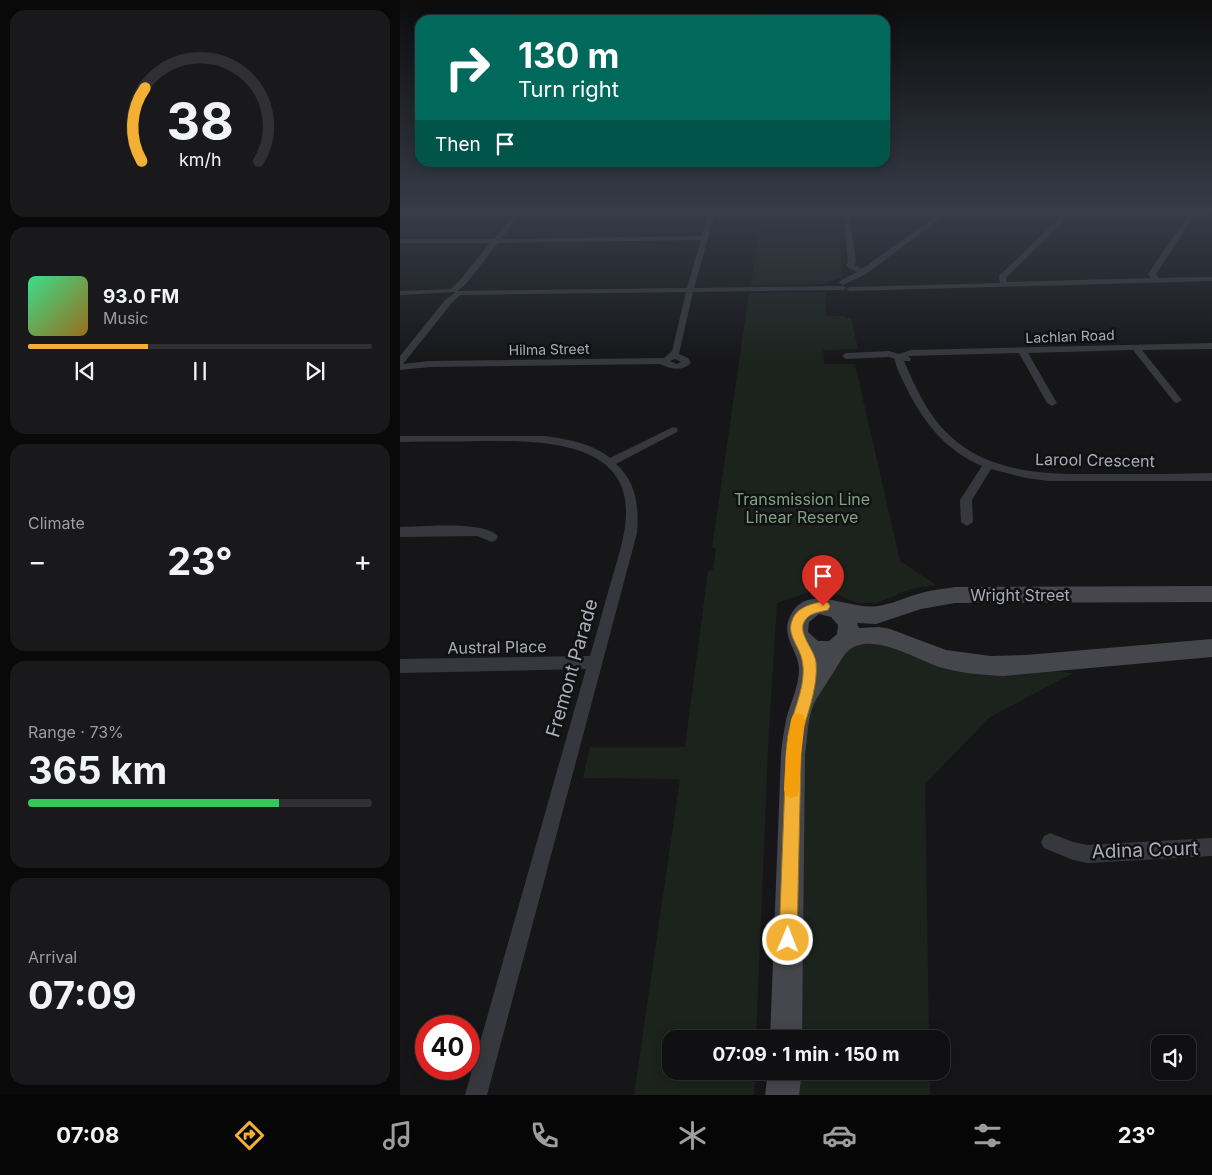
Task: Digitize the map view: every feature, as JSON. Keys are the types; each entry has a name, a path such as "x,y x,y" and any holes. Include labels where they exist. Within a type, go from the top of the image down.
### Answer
{"street":[{"path":"400,362 479,261"},
{"path":"691,289 699,261"},
{"path":"852,261 851,267 864,271"},
{"path":"848,284 878,261"},
{"path":"1004,284 1002,278 1019,261"},
{"path":"1156,280 1152,274 1161,261"},
{"path":"400,293 821,288 848,284 872,288 1212,278"},
{"name":"Hilma Street","path":"400,367 429,364 669,359 691,289"},
{"name":"Lachlan Road","path":"845,356 878,355 902,358 930,354 1212,346"},
{"path":"1136,348 1177,400"},
{"path":"1023,352 1052,403"},
{"name":"Larool Crescent","path":"902,358 912,390 938,430 952,444 989,464 1025,475 1051,478 1212,477"},
{"name":"Hilma Street","path":"400,362 429,364"},
{"path":"609,463 673,430"},
{"name":"Fremont Parade","path":"400,439 541,438 566,442 587,449 609,463 628,490 632,514 631,533 476,1095"},
{"path":"967,522 966,500 989,464"},
{"path":"400,532 478,531 492,537"},
{"name":"Wright Street","path":"832,608 854,614 870,615 888,613 927,599 955,596 1212,594"},
{"path":"786,1030 793,754 798,719 806,696 810,664 806,650 799,637 797,625 803,614 819,606 832,608 842,614 848,624 848,634 806,696"},
{"path":"799,637 804,643 816,649 826,650 860,636 881,635 903,641 934,656 981,666 1034,664 1212,648"},
{"name":"Austral Place","path":"400,666 595,662"},
{"name":"Adina Court","path":"1050,842 1073,851 1088,854 1212,847"},
{"path":"782,1095 784,1080"},
{"path":"786,1080 788,1095"}],"green space":[{"path":"755,261 842,261 843,277 822,284 751,285"},
{"name":"Transmission Line Linear Reserve","path":"825,292 826,316 845,316 845,318 851,318 858,349 823,350 824,364 855,364 900,561 936,585 911,589 877,603 857,603 830,592 812,591 777,603 768,747 756,1030 662,1030 662,1080 755,1080 754,1095 634,1095 680,779 583,778 590,747 685,747 708,571 713,570 716,548 712,548 749,293"},
{"path":"869,642 1037,670 1073,673 990,717 925,784 929,1030 799,1030 802,761 808,722 816,695 844,650"},
{"path":"799,1080 930,1080 930,1095 799,1095"}],"slow traffic":[{"path":"791,790 794,741 798,720"}],"route":[{"path":"788,940 793,754 798,719 806,696 810,671 809,659 797,633 797,625 800,617 806,611 814,607 823,606"}]}
